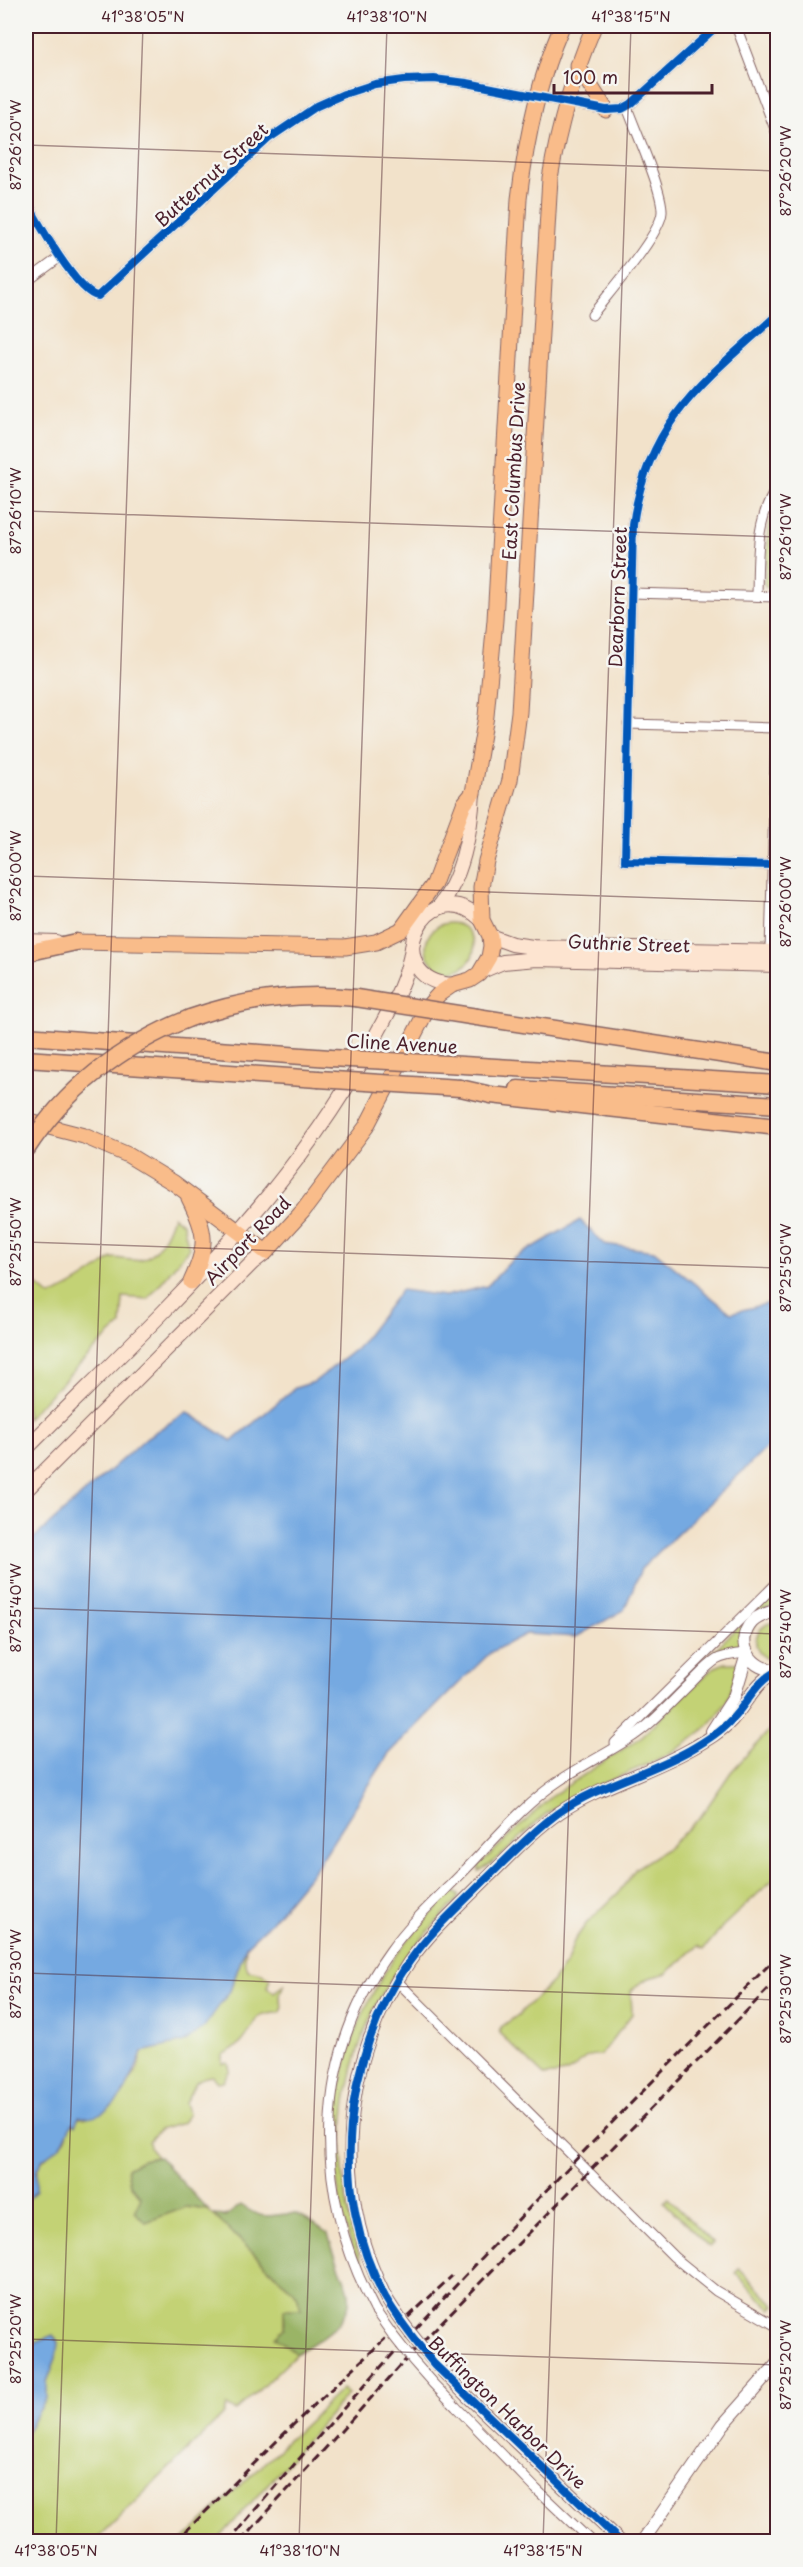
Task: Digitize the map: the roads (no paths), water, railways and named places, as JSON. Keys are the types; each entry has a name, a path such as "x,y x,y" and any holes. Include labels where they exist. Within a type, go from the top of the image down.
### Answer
{"highway":[{"path":"26,953 76,942"},
{"path":"26,1150 56,1110 107,1062 141,1040 190,1017 233,1004 268,998 313,995 356,998 777,1063"},
{"name":"Cline Avenue","path":"26,1036 330,1058 777,1084"},
{"path":"26,1059 460,1088 539,1089 777,1105"},
{"path":"460,1088 491,1095 777,1127"}],"main road":[{"name":"East Columbus Drive","path":"432,911 456,880 472,808 486,716 495,620 519,199 528,135 537,97 562,26"},
{"name":"East Columbus Drive","path":"482,920 483,872 508,791 519,712 546,216 552,168 565,103 594,26"},
{"path":"578,65 606,110"},
{"path":"401,930 434,884 464,804 473,793"},
{"path":"26,941 345,947 376,942 432,911 460,907 482,920 490,936 489,957 482,971 470,980 453,985 440,984 423,973 417,964 412,948 416,927 432,911"},
{"name":"Guthrie Street","path":"490,936 512,944 533,946 774,952"},
{"name":"Airport Road","path":"26,1449 238,1232 306,1150 332,1112 401,989 412,948"},
{"name":"Guthrie Street","path":"482,971 503,962 537,959 777,965"},
{"name":"Airport Road","path":"26,1490 252,1263 266,1252 303,1211 351,1150 366,1127 429,1004 453,985"},
{"path":"26,1121 107,1144 152,1168 266,1252"},
{"path":"186,1192 204,1233 203,1252 191,1282"}],"street":[{"path":"592,315 654,232 661,216 660,197 627,107 717,26"},
{"path":"736,26 777,137"},
{"name":"Butternut Street","path":"60,257 90,294 96,296 101,294 268,139 317,106 375,84 434,79 467,83 606,110 616,111 627,107"},
{"path":"26,199 60,257 26,282"},
{"name":"Dearborn Street","path":"772,865 625,861 633,525 636,501 659,439 670,421 697,388 777,314"},
{"path":"757,596 760,522 777,486"},
{"path":"631,593 777,597"},
{"path":"628,724 776,728 772,865 774,952"},
{"path":"601,1755 777,1582"},
{"name":"Buffington Harbor Drive","path":"699,1744 718,1723 734,1697 747,1653 744,1642 751,1622 760,1616 775,1612"},
{"path":"592,2541 536,2489 423,2375 375,2310 345,2241 335,2205 330,2171 328,2135 339,2061 350,2025 378,1969 415,1920 528,1806 558,1782 630,1738 655,1719 716,1660 747,1653 761,1668 777,1671"},
{"name":"Buffington Harbor Drive","path":"621,2541 434,2364 414,2340 386,2298 369,2262 358,2221 352,2184 351,2135 354,2099 366,2048 382,2007 417,1952 442,1924 520,1846 559,1813 579,1800 672,1759 699,1744 730,1722 761,1681 777,1671"},
{"path":"397,1981 674,2258 716,2291 777,2327"},
{"path":"642,2541 723,2426 777,2363"}],"water":[{"path":"580,1220 604,1244 654,1251 731,1313 777,1301 777,1438 641,1569 624,1610 576,1637 526,1634 491,1652 388,1755 318,1865 270,1923 246,1946 230,1991 204,2027 184,2042 142,2052 128,2086 113,2105 104,2112 79,2117 75,2125 72,2123 61,2146 43,2159 37,2170 36,2190 26,2203 26,1545 147,1437 187,1412 232,1441 295,1388 314,1382 357,1348 401,1290 445,1296 487,1286 513,1259"},
{"path":"53,2335 58,2343 56,2358 47,2382 47,2398 26,2432 26,2362 36,2342"}],"railway":[{"path":"228,2542 360,2390 496,2243 778,1956"},
{"path":"240,2542 422,2342 778,1979"},
{"path":"175,2542 294,2424 452,2276"}]}
